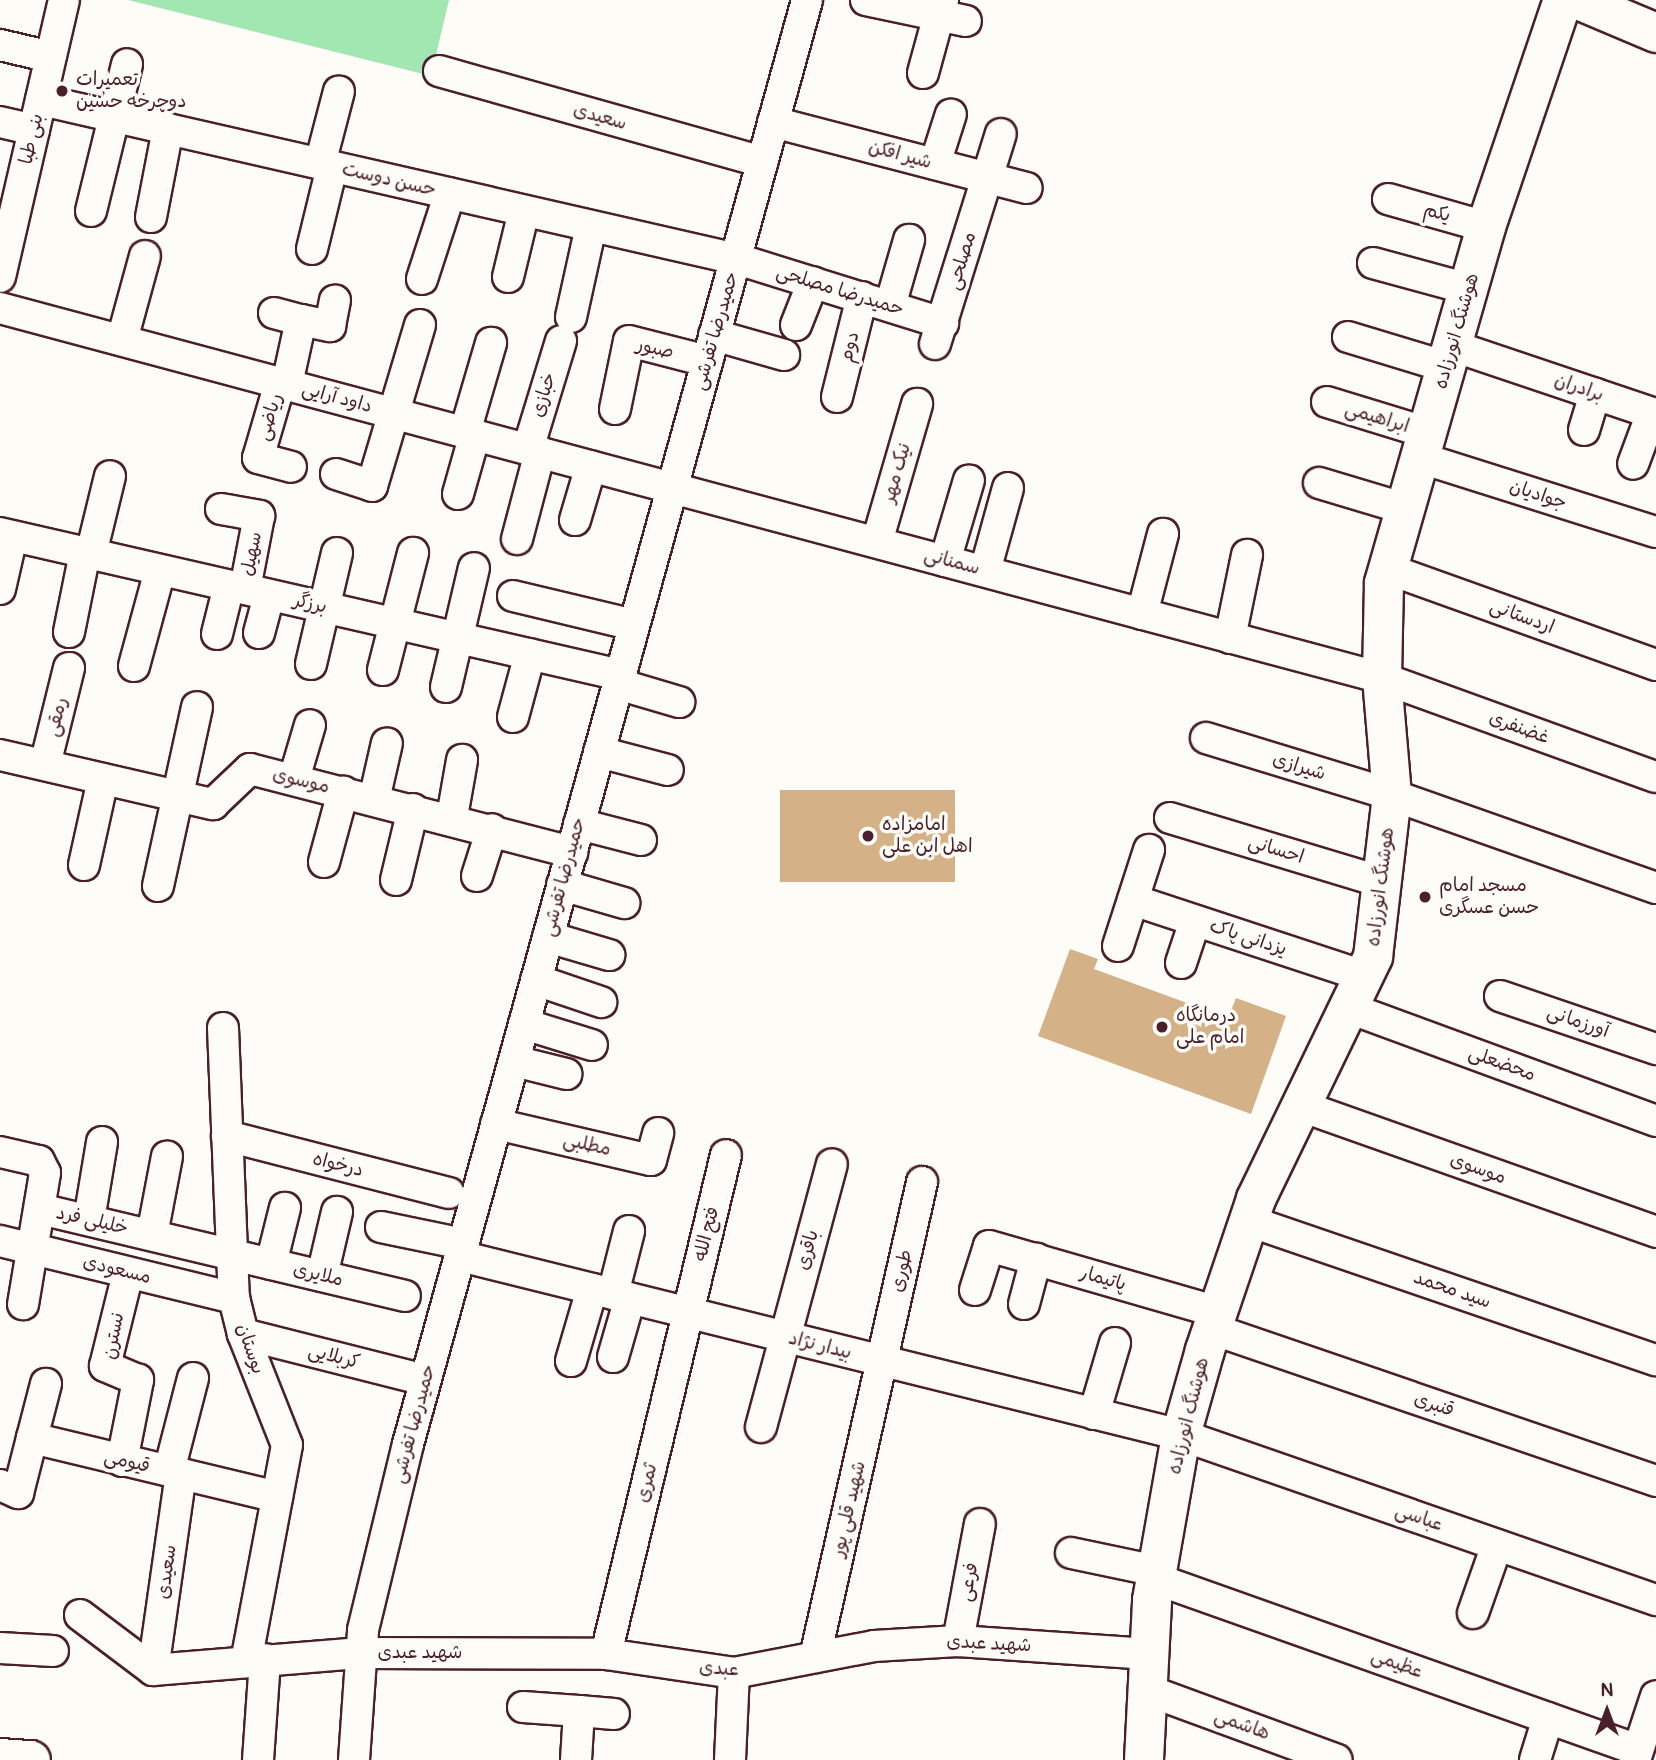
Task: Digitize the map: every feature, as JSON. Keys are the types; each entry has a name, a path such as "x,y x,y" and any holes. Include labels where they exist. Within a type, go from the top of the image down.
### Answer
{"main road":[{"name":"هوشنگ انورزاده","path":"1144,1760 1156,1575 1181,1435 1249,1220 1373,957 1392,795 1382,678 1388,569 1486,227 1563,0"},
{"path":"1578,0 1656,33"},
{"path":"0,1758 31,1760"}],"street":[{"name":"بنی طبا","path":"0,277 64,0"},
{"name":"حمیدرضا تفرشی","path":"354,1760 361,1653 425,1380 807,0"},
{"path":"866,0 949,12 923,73"},
{"path":"0,45 51,57"},
{"path":"91,211 127,64"},
{"name":"سعیدی","path":"439,72 762,162"},
{"path":"312,250 339,92"},
{"name":"حسن دوست","path":"41,100 737,260"},
{"path":"935,164 951,114"},
{"path":"0,122 34,130"},
{"name":"شیر افکن","path":"774,122 1027,188"},
{"path":"151,217 168,129"},
{"path":"987,177 1000,134"},
{"name":"مصلحی","path":"939,334 987,177"},
{"path":"422,279 450,194"},
{"name":"یکم","path":"1388,199 1486,227"},
{"path":"508,277 524,211"},
{"name":"خبازی","path":"517,539 534,450 591,226"},
{"name":"دوم","path":"837,397 876,302 909,240"},
{"path":"122,340 145,256"},
{"name":"حمیدرضا مصلحی","path":"737,260 876,302 939,334"},
{"path":"1373,263 1469,289"},
{"path":"796,325 813,282"},
{"path":"284,384 287,312 330,326 335,300"},
{"name":"داود آرایی","path":"0,308 674,487"},
{"path":"336,474 372,486 420,326"},
{"name":"برادران","path":"1348,337 1450,357 1595,394 1652,413 1633,464"},
{"name":"صبور","path":"615,409 629,341 711,349"},
{"path":"458,494 491,343"},
{"path":"711,349 784,355"},
{"name":"ریاضی","path":"284,384 258,458 291,467"},
{"path":"1584,430 1595,394"},
{"name":"ابراهیمی","path":"1327,402 1424,445"},
{"name":"نیک مهر","path":"877,542 917,404"},
{"name":"جوادیان","path":"1424,445 1656,532"},
{"path":"575,520 591,466"},
{"path":"69,632 110,476"},
{"path":"945,561 969,480"},
{"path":"1319,483 1406,509"},
{"name":"سمنانی","path":"674,487 1382,678"},
{"path":"985,571 1008,488"},
{"name":"سهیل","path":"221,509 259,516 248,590"},
{"path":"1142,614 1163,534"},
{"path":"0,589 6,535"},
{"name":"برزگر","path":"6,535 530,654 619,680 679,702"},
{"path":"311,664 337,553"},
{"path":"383,670 397,624 413,553"},
{"path":"1230,638 1247,555"},
{"path":"446,687 474,568"},
{"name":"اردستانی","path":"1388,569 1656,665"},
{"path":"134,666 160,570"},
{"path":"248,590 259,633"},
{"path":"217,634 248,590"},
{"path":"513,596 634,625"},
{"path":"513,718 530,654"},
{"name":"رمقی","path":"46,765 69,668"},
{"name":"غضنفری","path":"1382,678 1656,777"},
{"path":"158,886 197,707"},
{"path":"295,779 310,725"},
{"name":"شیرازی","path":"1206,738 1392,795"},
{"path":"374,800 387,743"},
{"path":"599,752 668,770"},
{"name":"موسوی","path":"0,755 213,804 250,769 492,829 575,838 641,840"},
{"path":"452,817 462,760"},
{"path":"84,865 103,779"},
{"path":"324,862 343,792"},
{"path":"1392,795 1656,888"},
{"path":"396,880 413,809"},
{"name":"احسانی","path":"1170,818 1382,882"},
{"path":"477,876 492,829"},
{"path":"1118,946 1149,850"},
{"path":"562,885 624,903"},
{"name":"یزدانی پاک","path":"1133,900 1195,920 1357,992"},
{"path":"1181,963 1195,920"},
{"path":"548,937 609,955"},
{"path":"536,981 601,1002"},
{"name":"محضعلی","path":"1357,992 1656,1121"},
{"name":"آورزمانی","path":"1500,996 1656,1049"},
{"path":"524,1024 592,1045"},
{"name":"بوستان","path":"223,1028 234,1298 243,1334 287,1445 277,1497 256,1661 258,1760"},
{"path":"514,1061 566,1074"},
{"name":"موسوی","path":"1301,1106 1656,1232"},
{"name":"مطلبی","path":"496,1124 651,1160 658,1133"},
{"name":"درخواه","path":"227,1136 449,1193"},
{"path":"89,1220 102,1142"},
{"name":"خلیلی فرد","path":"0,1152 39,1161 45,1185 40,1209 232,1254"},
{"name":"فتح الله","path":"688,1312 726,1155"},
{"path":"152,1235 167,1156"},
{"name":"باقری","path":"761,1427 832,1164"},
{"name":"طوری","path":"881,1361 922,1182"},
{"path":"271,1264 285,1208"},
{"path":"23,1304 40,1209"},
{"path":"322,1276 337,1212"},
{"name":"سید محمد","path":"1249,1220 1656,1360"},
{"name":"بیدار نژاد","path":"381,1227 612,1294 1181,1435"},
{"path":"613,1357 612,1294 629,1231"},
{"name":"مسعودی","path":"0,1241 234,1298"},
{"name":"پاتیمار","path":"975,1290 989,1246 1036,1259 1215,1321"},
{"name":"ملایری","path":"232,1254 405,1296"},
{"path":"1024,1304 1036,1259"},
{"name":"نسترن","path":"122,1461 138,1380 105,1366 128,1273"},
{"path":"571,1361 612,1294"},
{"name":"ثمری","path":"606,1654 688,1312"},
{"name":"قنبری","path":"1215,1321 1656,1480"},
{"name":"کربلایی","path":"243,1334 425,1380"},
{"path":"1094,1414 1115,1343"},
{"name":"شهید قلی پور","path":"823,1656 881,1361"},
{"name":"سعیدی","path":"153,1670 175,1473 193,1378"},
{"path":"9,1489 32,1438 46,1384"},
{"name":"عباسی","path":"1181,1435 1656,1600"},
{"name":"قیومی","path":"32,1438 277,1497"},
{"name":"فرعی","path":"958,1641 980,1524"},
{"path":"1473,1613 1496,1545"},
{"name":"عظیمی","path":"1071,1553 1156,1575 1548,1718 1637,1755"},
{"path":"80,1615 153,1670 361,1653"},
{"name":"شهید عبدی","path":"823,1656 874,1646 958,1641 1148,1672"},
{"path":"0,1648 53,1651"},
{"name":"شهید عبدی","path":"361,1653 606,1654"},
{"name":"عبدی","path":"606,1654 734,1673 823,1656"},
{"name":"هاشمی","path":"1148,1672 1287,1751 1338,1760"},
{"path":"730,1760 734,1673"},
{"path":"1637,1755 1656,1696"},
{"path":"523,1707 614,1714"},
{"path":"576,1760 579,1712"},
{"path":"1535,1760 1548,1718"}],"green space":[{"path":"128,0 449,0 431,76"}],"building":[{"name":"امامزاده اهل ابن علی","path":"780,790 955,790 955,882 780,882"},
{"name":"درمانگاه امام علی","path":"1070,949 1098,959 1094,969 1228,1018 1236,998 1286,1016 1251,1114 1038,1036"}],"place":[{"name":"تعمیرات دوچرخه حسین","path":"62,91"},
{"name":"امامزاده اهل ابن علی","path":"868,836"},
{"name":"مسجد امام حسن عسگری","path":"1425,897"},
{"name":"درمانگاه امام علی","path":"1162,1027"}]}
